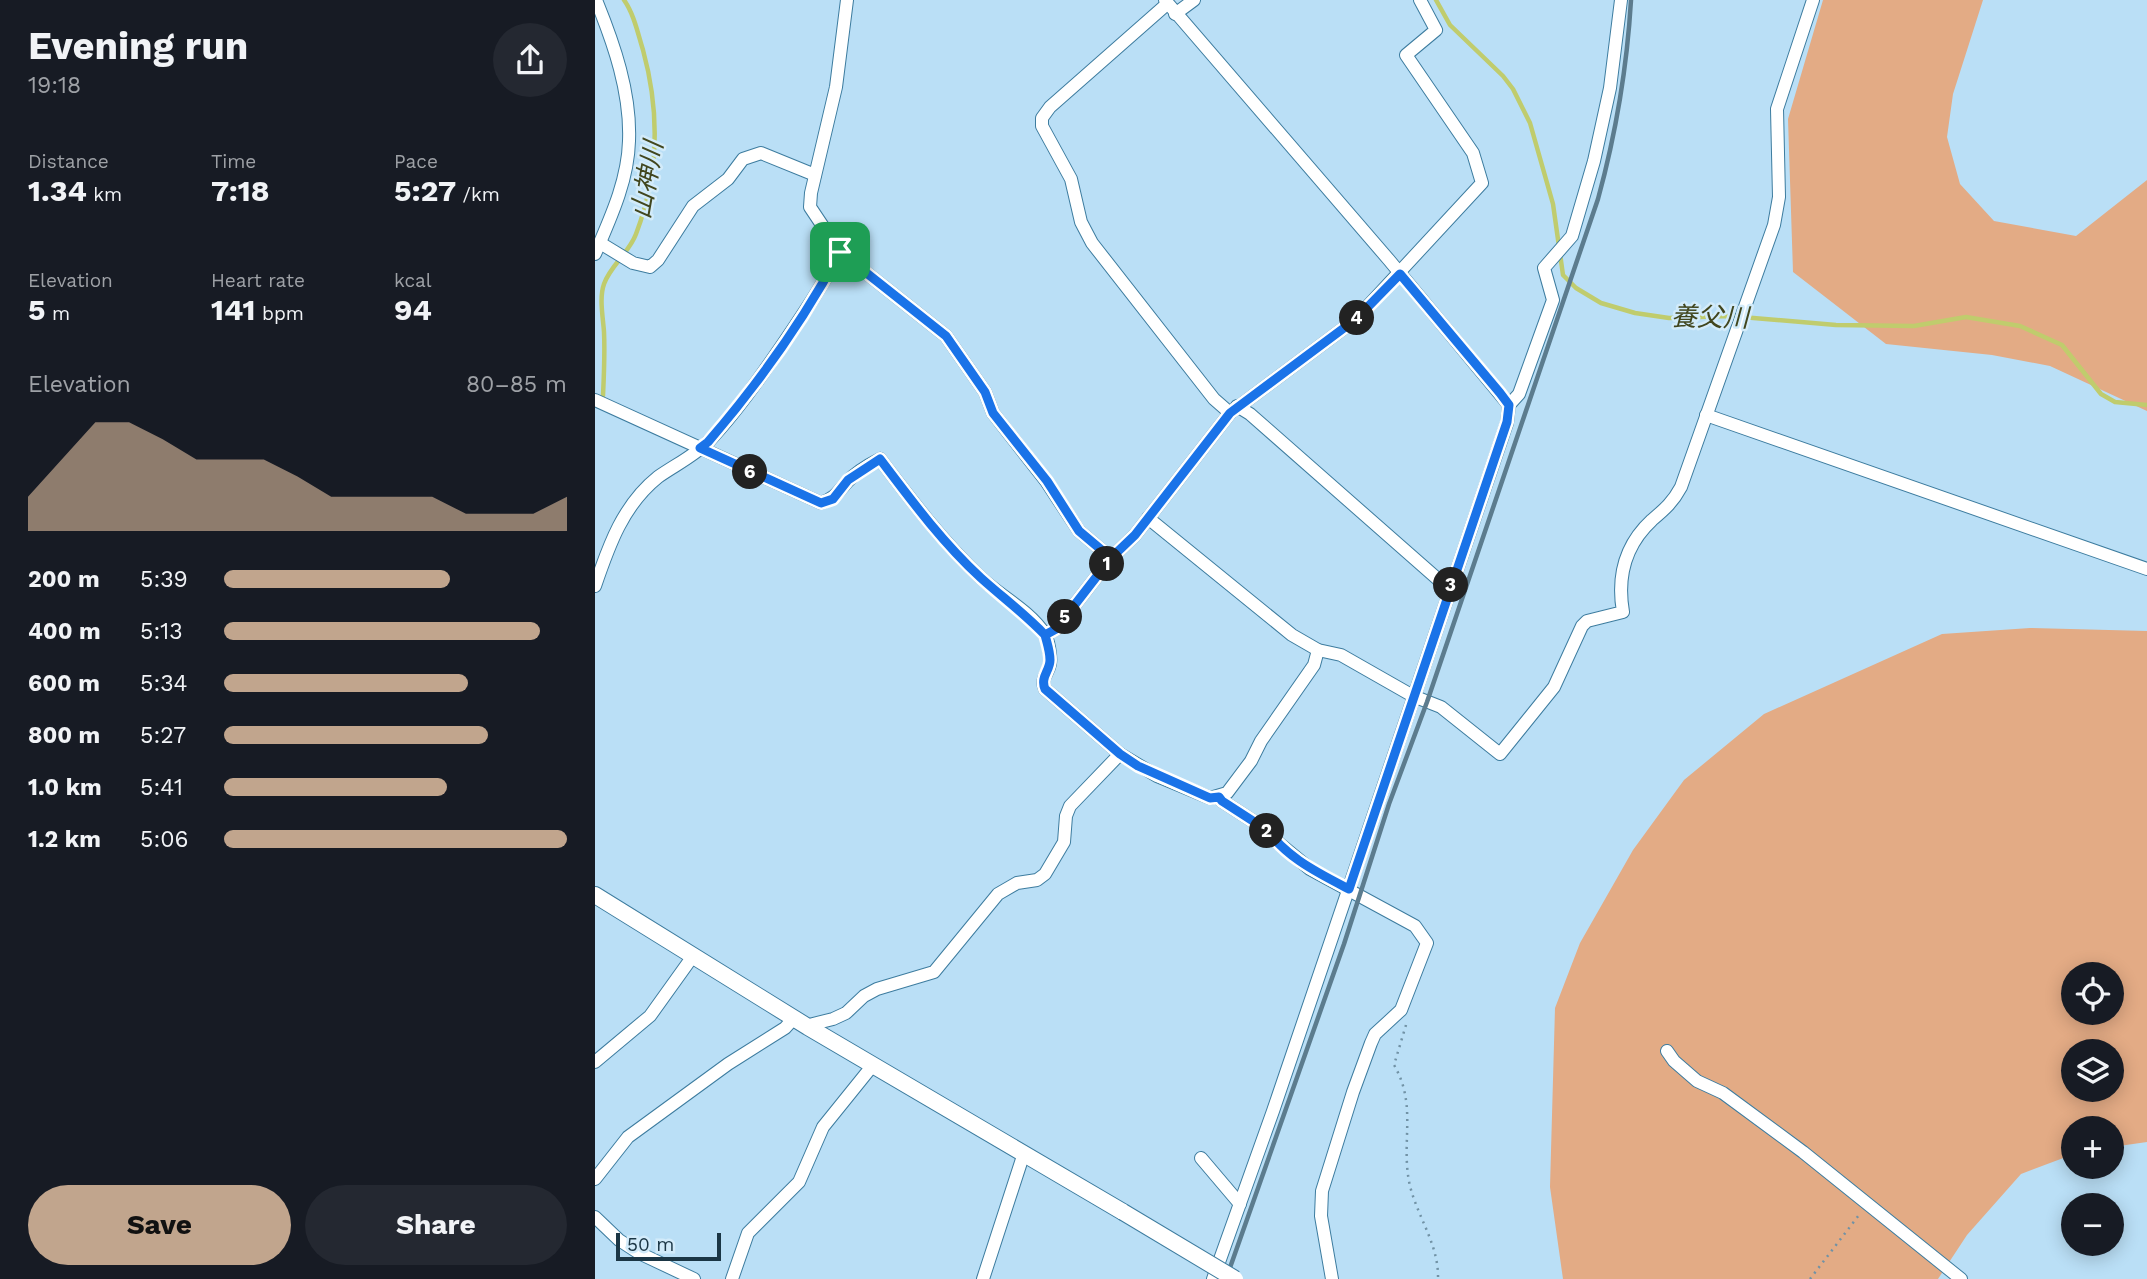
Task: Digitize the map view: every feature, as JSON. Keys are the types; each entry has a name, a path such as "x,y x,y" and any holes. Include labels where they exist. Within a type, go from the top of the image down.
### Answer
{"street":[{"path":"596,0 615,50 627,108 629,143 621,186 597,249 650,267 658,260 693,206 728,179 743,159 761,153 815,174"},
{"path":"847,0 836,87 815,174 810,207 840,252 946,336 985,392 993,413 1047,481 1079,531 1111,558"},
{"path":"1194,0 1169,6 1050,107 1042,118 1042,126 1071,179 1081,222 1092,243 1214,399 1250,414 1449,589"},
{"path":"1045,635 1056,629 1111,558 1148,519 1233,409 1356,319 1482,183 1472,153 1406,55 1436,30 1420,0"},
{"path":"1213,1279 1349,889 1507,422 1509,405 1519,394 1552,300 1544,268 1572,236 1610,88 1621,0"},
{"path":"1148,519 1292,635 1318,650 1341,655 1413,696 1441,707 1500,754 1553,687 1582,626 1587,621 1623,612 1620,594 1627,554 1644,529 1673,502 1778,209 1776,121 1779,101 1814,0"},
{"path":"1169,6 1509,405"},
{"path":"595,586 620,521 656,479 708,442 748,394 803,313 840,252"},
{"path":"595,400 821,503 833,499 848,480 880,459 936,532 981,578 1025,614 1045,635 1050,662 1042,684 1045,689 1120,754 1168,780 1210,798 1227,793 1251,761 1261,741 1314,664 1318,650"},
{"path":"1706,415 2147,569"},
{"path":"808,1027 846,1013 864,996 877,989 934,972 998,894 1017,883 1037,880 1045,874 1063,842 1070,806 1120,754"},
{"path":"1219,797 1256,823 1263,823 1270,836 1310,869 1415,926 1427,943 1401,1010 1375,1034 1371,1043 1322,1191 1321,1216 1332,1279"},
{"path":"595,895 808,1027 1235,1279"},
{"path":"595,1062 650,1016 693,956"},
{"path":"595,1179 628,1137 728,1064 785,1028 794,1018"},
{"path":"1667,1051 1674,1061 1697,1081 1723,1093 1803,1152 1961,1279"},
{"path":"732,1279 748,1233 799,1182 823,1127 873,1065"},
{"path":"983,1279 1024,1153"},
{"path":"1201,1158 1240,1204"},
{"path":"595,1217 619,1240 639,1253 694,1279"}],"path":[{"path":"1406,1024 1394,1065 1403,1080 1408,1097 1406,1156 1410,1187 1434,1249 1439,1268 1438,1279"},
{"path":"1810,1279 1867,1205"}],"shaded area":[{"path":"1823,0 1983,0 1953,94 1947,137 1960,184 1994,221 2076,236 2147,180 2147,411 2050,366 1992,355 1886,344 1793,272 1788,119"},
{"path":"2030,628 2147,631 2147,1142 2124,1145 2124,1116 2061,1116 2061,1159 2021,1174 1967,1235 1938,1279 1563,1279 1550,1187 1555,1008 1580,943 1633,850 1684,780 1764,714 1942,634"}],"waterway":[{"name":"山神川","path":"603,396 603,289 607,277 636,234 649,189 655,143 649,73 635,24 624,0"},
{"name":"養父川","path":"1436,0 1450,25 1513,89 1530,123 1553,204 1563,275 1576,288 1601,303 1635,313 1669,318 1730,316 1836,325 1914,326 1966,317 2020,326 2062,345 2101,394 2115,402 2147,405"}],"railway":[{"path":"1226,1279 1344,944 1389,804 1427,702 1598,199 1620,100 1631,0"}],"route":[{"path":"840,252 797,324 748,394 700,448 821,503 833,499 848,480 880,459 936,532 981,578 1025,614 1045,635 1056,629 1111,558 1135,535 1230,413 1328,342 1356,319 1400,274 1500,393 1509,405 1507,422 1349,889 1310,869 1270,836 1263,823 1256,823 1219,797 1210,798 1138,766 1120,754 1045,689 1042,684 1050,656 1045,635 1056,629 1111,558 1079,531 1047,481 993,413 985,392 946,336 840,252"}]}
